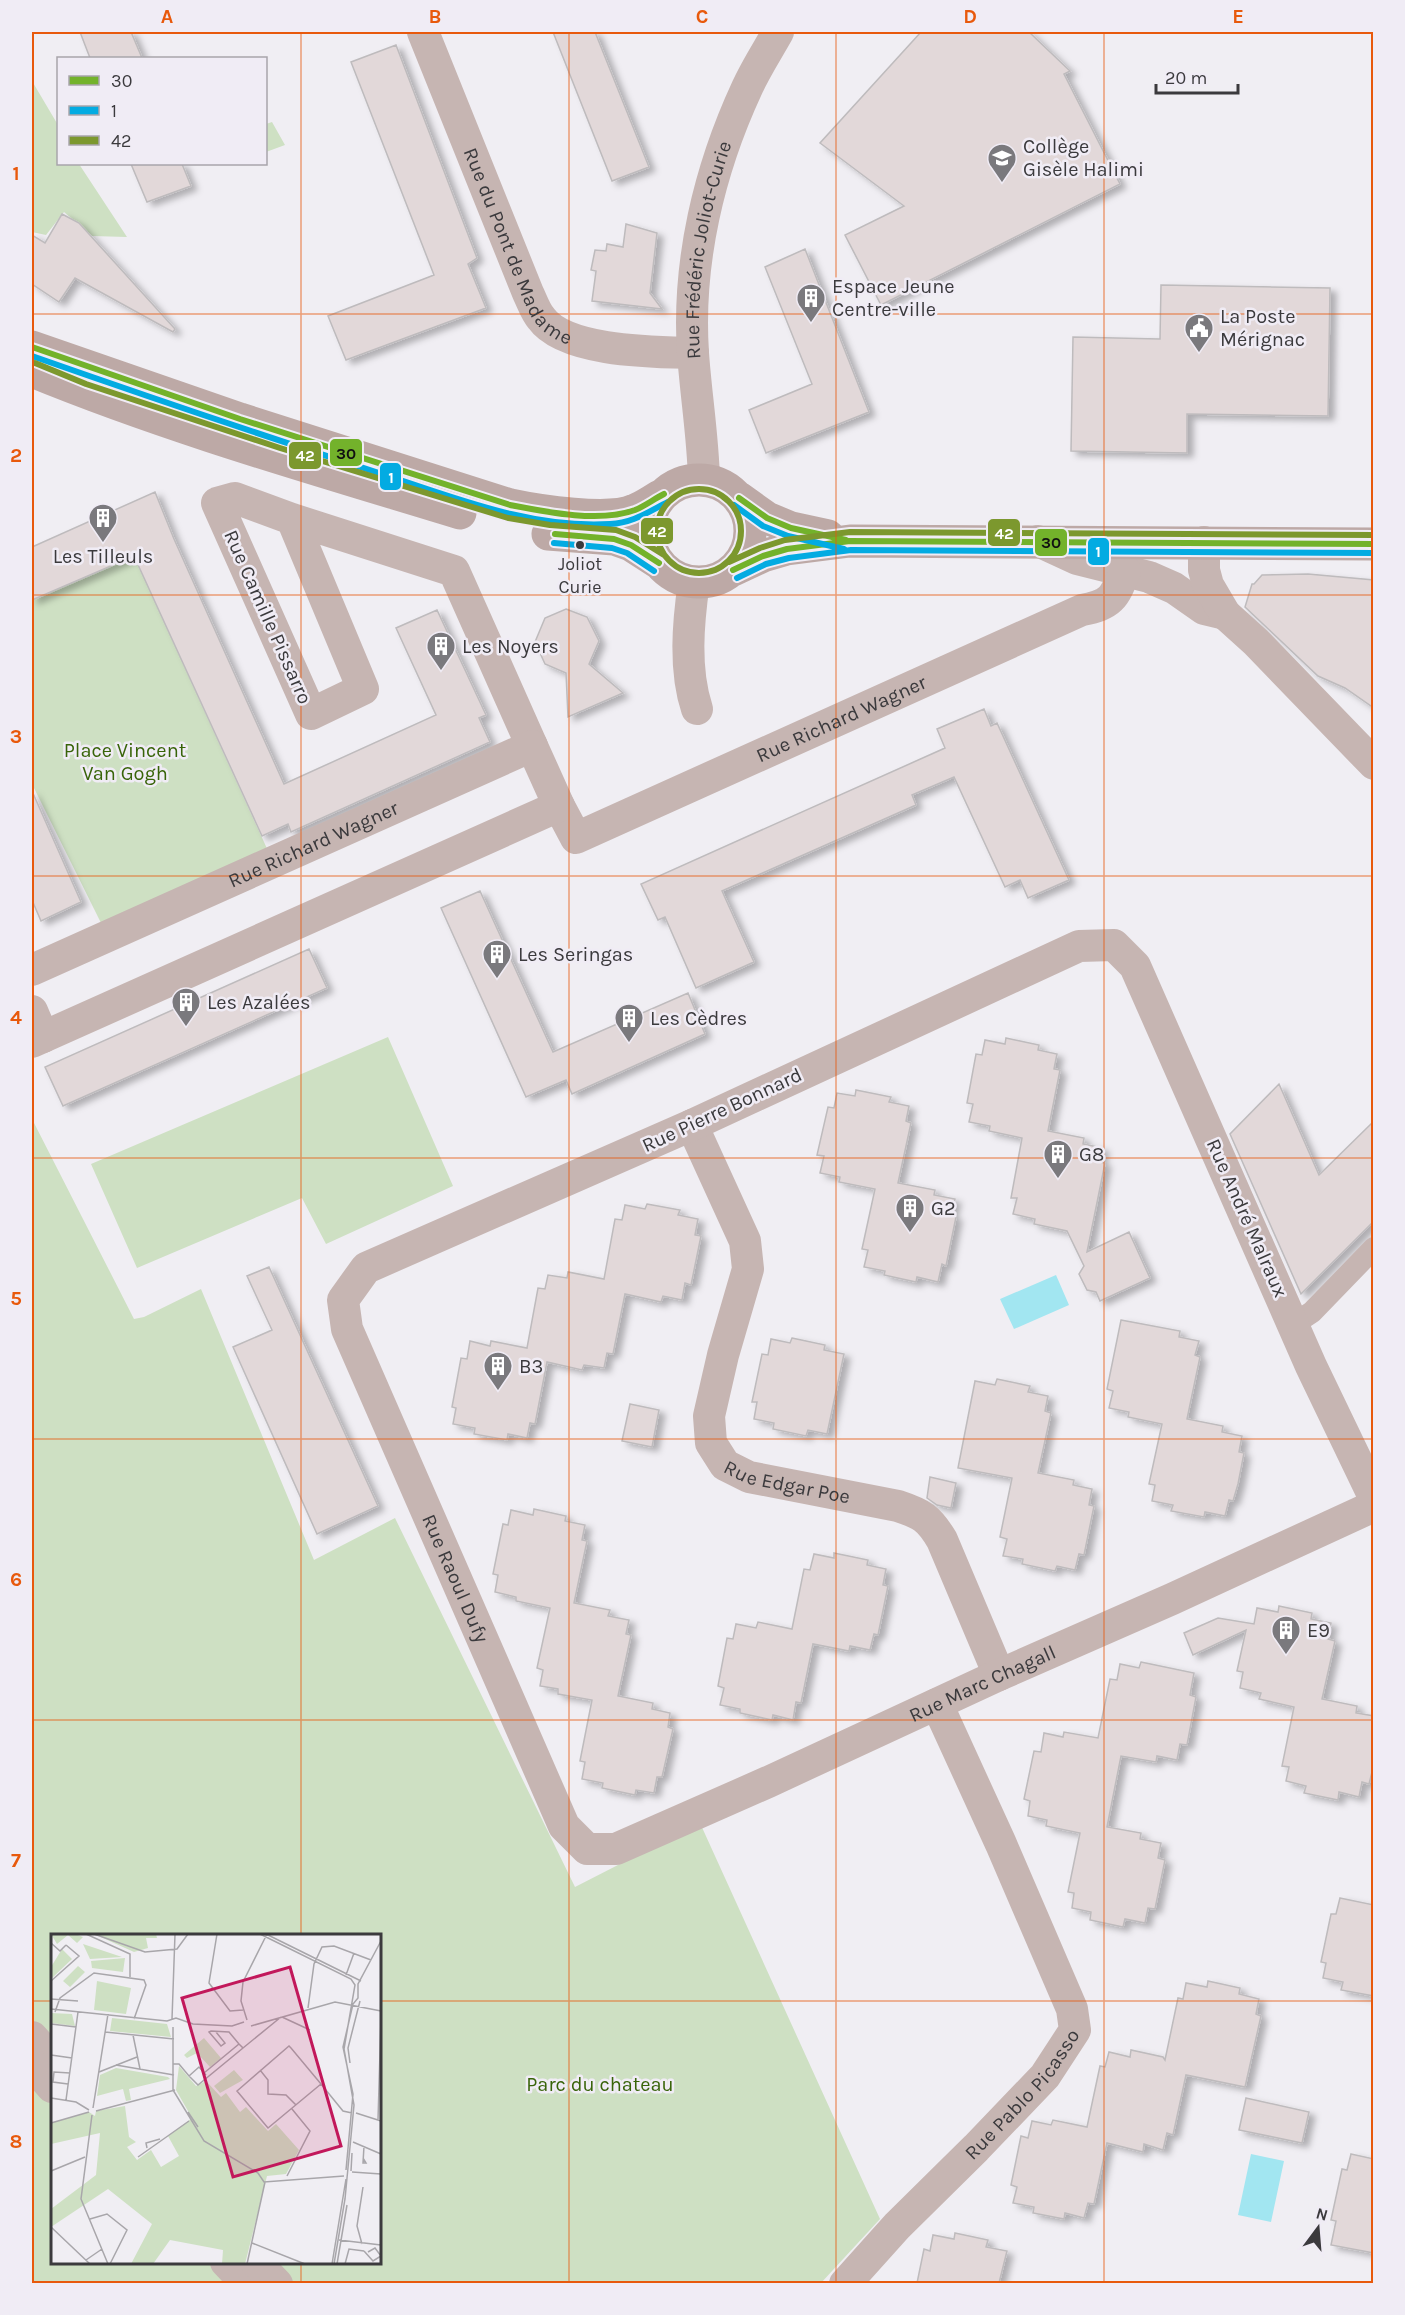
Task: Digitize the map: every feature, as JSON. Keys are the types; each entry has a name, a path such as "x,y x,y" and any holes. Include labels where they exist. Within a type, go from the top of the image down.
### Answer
{"main road":[{"path":"32,347 262,426 510,506 546,512 613,515 634,512 682,483 704,480 729,489 767,518 791,528 850,541"},
{"path":"32,371 82,392 277,458 506,527 549,534 614,539 631,545 681,579 694,582 708,582 763,556 787,549 850,541 1374,544"},
{"path":"659,563 651,550 648,535 649,520 664,494"},
{"path":"733,570 743,558 749,543 750,527 747,512 739,498"}],"street":[{"name":"Rue du Pont de Madame","path":"423,32 528,293 541,319 557,332 576,341 659,352 693,353"},
{"name":"Rue Frédéric Joliot-Curie","path":"704,480 702,428 693,353 693,289 699,237 725,141 748,87 778,32"},
{"name":"Rue Camille Pissarro","path":"292,519 363,689 311,714 216,503 235,498 292,519 454,571 532,746"},
{"path":"1038,541 1077,559 1158,581 1174,588 1204,609 1225,614"},
{"path":"1204,542 1204,570 1208,585 1225,614 1256,642 1374,764"},
{"name":"Rue Richard Wagner","path":"32,970 532,746 576,838 1082,610 1102,606 1116,592 1125,571"},
{"path":"694,582 689,616 690,688 697,710"},
{"path":"35,1030 560,806"},
{"name":"Rue Pierre Bonnard","path":"343,1300 366,1268 692,1125 1079,946 1114,945"},
{"name":"Rue André Malraux","path":"1114,945 1135,966 1311,1366 1374,1497"},
{"name":"Rue Edgar Poe","path":"692,1125 745,1241 748,1269 723,1355 709,1416 711,1443 726,1466 749,1477 898,1506 920,1513 933,1525 942,1540 999,1675"},
{"path":"1293,1324 1312,1312 1374,1248"},
{"name":"Rue Raoul Dufy","path":"343,1300 346,1329 488,1650 528,1747 564,1826 587,1849"},
{"name":"Rue Marc Chagall","path":"587,1849 616,1849 1374,1506"},
{"name":"Rue Pablo Picasso","path":"845,2283 897,2226 1045,2076 1075,2030 1072,2009 987,1812 937,1704"},
{"path":"32,2037 51,2058"},
{"path":"32,2064 51,2085"},
{"path":"228,2264 247,2283"},
{"path":"258,2264 277,2283"}],"green space":[{"path":"32,81 57,123 57,165 80,165 127,237 92,236 64,212 46,235 32,232 32,166 34,161 32,156"},
{"path":"272,122 285,145 267,152 267,124"},
{"name":"Place Vincent Van Gogh","path":"134,556 269,853 102,925 32,784 32,600"},
{"path":"388,1037 453,1186 326,1244 302,1198 137,1268 91,1164"},
{"name":"Parc du chateau","path":"32,1119 134,1319 144,1317 201,1289 314,1560 395,1518 575,1887 700,1823 880,2219 821,2283 32,2283"}],"water":[{"path":"1056,1275 1069,1305 1014,1329 1000,1299"},
{"path":"1251,2154 1284,2161 1271,2222 1238,2215"}],"building":[{"path":"80,32 131,32 142,57 90,57"},
{"path":"553,32 595,32 649,167 612,181"},
{"path":"921,32 1029,32 1070,71 1064,74 1120,184 881,305 845,235 904,206 820,143"},
{"path":"396,45 477,258 468,264 486,308 346,360 328,316 434,275 351,62"},
{"path":"131,165 182,165 191,186 147,202"},
{"path":"62,214 79,223 175,329 173,332 75,278 59,302 32,284 32,235 45,243"},
{"path":"626,224 657,233 650,293 662,309 592,301 596,271 591,270 595,250 606,251 607,244 623,247"},
{"name":"Espace Jeune Centre-ville","path":"805,249 869,412 766,453 749,410 812,384 765,267"},
{"name":"La Poste Mérignac","path":"1161,285 1330,288 1328,416 1187,414 1187,453 1071,451 1073,337 1160,339"},
{"name":"Les Noyers","path":"155,492 284,784 436,715 396,628 437,610 486,715 479,718 490,742 291,832 288,824 262,836 134,556 32,600 32,547"},
{"path":"1308,574 1374,580 1374,708 1345,688 1318,676 1245,607 1252,584 1262,575"},
{"path":"566,609 587,617 599,641 589,664 623,693 568,717 566,673 545,664 535,642 545,618"},
{"path":"984,709 991,726 997,723 1069,880 1028,898 1020,880 1005,887 954,777 912,795 916,805 722,891 754,962 696,988 665,917 658,920 641,884 945,748 937,729"},
{"path":"32,791 81,902 41,921 32,900"},
{"path":"480,891 553,1052 688,993 705,1034 572,1094 566,1080 526,1097 441,908"},
{"name":"Les Azalées","path":"309,949 327,988 63,1106 45,1067"},
{"path":"1006,1038 1039,1045 1038,1050 1057,1054 1054,1069 1060,1070 1048,1131 1084,1138 1083,1144 1103,1148 1100,1162 1105,1163 1087,1252 1129,1232 1150,1278 1100,1301 1096,1292 1087,1290 1079,1274 1084,1266 1067,1231 1034,1224 1035,1219 1013,1214 1017,1198 1011,1198 1022,1138 989,1131 990,1126 969,1122 973,1104 967,1103 976,1054 982,1055 985,1040 1005,1044"},
{"path":"1279,1084 1319,1175 1374,1121 1374,1221 1301,1294 1230,1134"},
{"path":"856,1090 891,1097 889,1102 909,1106 906,1121 911,1123 898,1183 935,1190 934,1195 955,1199 951,1215 956,1217 946,1266 942,1264 938,1282 917,1277 916,1282 884,1275 885,1271 864,1267 868,1250 862,1249 875,1189 839,1182 840,1177 820,1173 824,1156 817,1155 828,1107 834,1108 837,1093 855,1096"},
{"path":"647,1204 680,1210 678,1215 698,1219 695,1235 701,1236 691,1285 685,1283 682,1300 663,1296 661,1302 625,1294 613,1354 607,1353 604,1368 584,1365 582,1370 547,1362 535,1424 530,1423 527,1438 508,1434 507,1440 474,1434 475,1428 453,1424 456,1408 452,1407 461,1358 467,1359 470,1341 490,1346 491,1341 527,1348 538,1288 545,1289 548,1275 567,1278 568,1272 604,1279 615,1219 622,1220 625,1205 645,1209"},
{"path":"269,1267 378,1506 317,1534 233,1347 272,1330 247,1276"},
{"path":"1121,1320 1180,1331 1179,1337 1199,1341 1195,1355 1200,1357 1187,1419 1223,1426 1222,1432 1242,1436 1239,1452 1244,1453 1238,1484 1233,1501 1229,1500 1225,1516 1205,1512 1204,1517 1171,1511 1173,1505 1152,1501 1155,1485 1149,1484 1162,1424 1128,1417 1129,1412 1109,1408 1113,1391 1107,1389"},
{"path":"792,1338 825,1345 824,1350 844,1354 827,1434 808,1430 806,1436 773,1429 774,1423 754,1419 757,1402 752,1402 762,1354 768,1355 771,1339 790,1343"},
{"path":"997,1379 1030,1386 1028,1392 1048,1396 1045,1411 1051,1413 1038,1473 1074,1480 1073,1485 1092,1489 1089,1505 1094,1506 1084,1555 1079,1554 1075,1570 1057,1566 1055,1571 1022,1564 1023,1559 1003,1556 1007,1539 1000,1537 1012,1478 958,1468 975,1381 995,1385"},
{"path":"630,1404 659,1410 652,1447 622,1441"},
{"path":"930,1477 956,1483 951,1508 937,1505 927,1498"},
{"path":"534,1509 566,1516 565,1521 585,1525 582,1540 587,1541 574,1603 610,1610 608,1616 629,1620 626,1634 631,1635 618,1696 653,1703 652,1709 670,1713 668,1727 673,1729 662,1777 657,1777 654,1793 636,1790 635,1795 602,1788 603,1783 582,1779 585,1762 580,1761 592,1700 558,1694 558,1689 540,1686 543,1670 537,1668 550,1608 516,1601 516,1597 495,1592 498,1575 493,1574 503,1524 508,1525 511,1510 533,1515"},
{"path":"834,1553 868,1560 867,1565 886,1569 883,1585 888,1586 878,1635 874,1634 870,1650 850,1646 849,1651 813,1644 801,1703 796,1702 793,1720 773,1715 772,1720 740,1713 740,1709 720,1705 724,1688 718,1686 727,1638 733,1639 736,1624 756,1628 758,1622 792,1629 804,1569 810,1570 814,1554 834,1558"},
{"path":"1279,1606 1312,1613 1311,1619 1331,1623 1328,1639 1335,1641 1322,1699 1357,1706 1356,1713 1374,1716 1374,1764 1369,1784 1362,1782 1359,1797 1339,1792 1338,1800 1304,1793 1306,1786 1286,1781 1289,1767 1282,1766 1294,1707 1259,1699 1261,1693 1240,1688 1243,1672 1237,1671 1246,1630 1193,1655 1184,1633 1218,1618 1254,1624 1257,1608 1278,1612"},
{"path":"1141,1662 1194,1673 1190,1695 1196,1697 1187,1745 1180,1744 1177,1760 1157,1756 1156,1762 1121,1756 1107,1827 1141,1833 1140,1839 1161,1843 1158,1858 1165,1860 1155,1909 1148,1908 1145,1923 1125,1919 1123,1927 1090,1920 1091,1912 1072,1908 1074,1893 1068,1892 1080,1833 1046,1826 1047,1820 1028,1816 1030,1801 1024,1799 1034,1751 1041,1752 1044,1733 1063,1737 1064,1732 1098,1738 1110,1679 1117,1680 1120,1664 1139,1668"},
{"path":"1340,1898 1374,1905 1374,1996 1341,1990 1343,1982 1323,1978 1326,1963 1321,1962 1331,1914 1336,1914"},
{"path":"1208,1981 1240,1988 1239,1994 1259,1999 1256,2014 1261,2016 1245,2087 1186,2075 1173,2135 1167,2133 1163,2150 1144,2144 1143,2152 1107,2143 1094,2204 1088,2203 1084,2218 1065,2213 1064,2219 1033,2213 1034,2207 1013,2203 1017,2187 1011,2185 1021,2136 1028,2138 1032,2121 1051,2125 1053,2120 1087,2127 1100,2066 1105,2067 1109,2052 1130,2057 1131,2050 1163,2057 1165,2060 1178,1998 1183,1999 1186,1983 1207,1987"},
{"path":"1246,2098 1309,2112 1302,2143 1239,2130"},
{"path":"1351,2154 1374,2159 1374,2253 1331,2245 1336,2221 1331,2220 1342,2169 1347,2170"},
{"path":"955,2233 988,2240 986,2247 1007,2251 999,2283 917,2283 924,2249 930,2251 933,2235 954,2239"}],"transit line":[{"name":"30","path":"32,347 240,419 510,505 573,515 606,516 635,510 664,494"},
{"name":"1","path":"32,356 433,491 520,516 580,524 610,524 633,519 668,502"},
{"name":"42","path":"35,363 86,384 280,448 508,518 550,525 616,530 635,537 664,555"},
{"name":"42","path":"699,489 715,492 729,501 738,515 741,531 738,547 729,561 715,570 699,573 683,570 669,561 660,547 657,531 660,515 669,501 683,492 699,489"},
{"name":"30","path":"739,498 767,518 791,528 846,540"},
{"name":"1","path":"734,505 763,526 788,536 844,549"},
{"name":"42","path":"729,562 785,540 850,532 1374,535"},
{"name":"30","path":"555,534 614,539 631,545 659,563"},
{"name":"30","path":"733,570 763,556 787,549 850,541 1374,544"},
{"name":"1","path":"554,543 612,548 627,553 654,571"},
{"name":"1","path":"737,578 766,564 789,558 851,550 1374,553"}],"place":[{"name":"Collège Gisèle Halimi","path":"1002,184"},
{"name":"Espace Jeune Centre-ville","path":"811,324"},
{"name":"La Poste Mérignac","path":"1199,354"},
{"name":"Les Tilleuls","path":"103,544"},
{"name":"Joliot Curie","path":"580,545"},
{"name":"Les Noyers","path":"441,672"},
{"name":"Les Seringas","path":"497,980"},
{"name":"Les Azalées","path":"186,1028"},
{"name":"Les Cèdres","path":"629,1044"},
{"name":"G8","path":"1058,1180"},
{"name":"G2","path":"910,1234"},
{"name":"B3","path":"498,1392"},
{"name":"E9","path":"1286,1656"}]}
